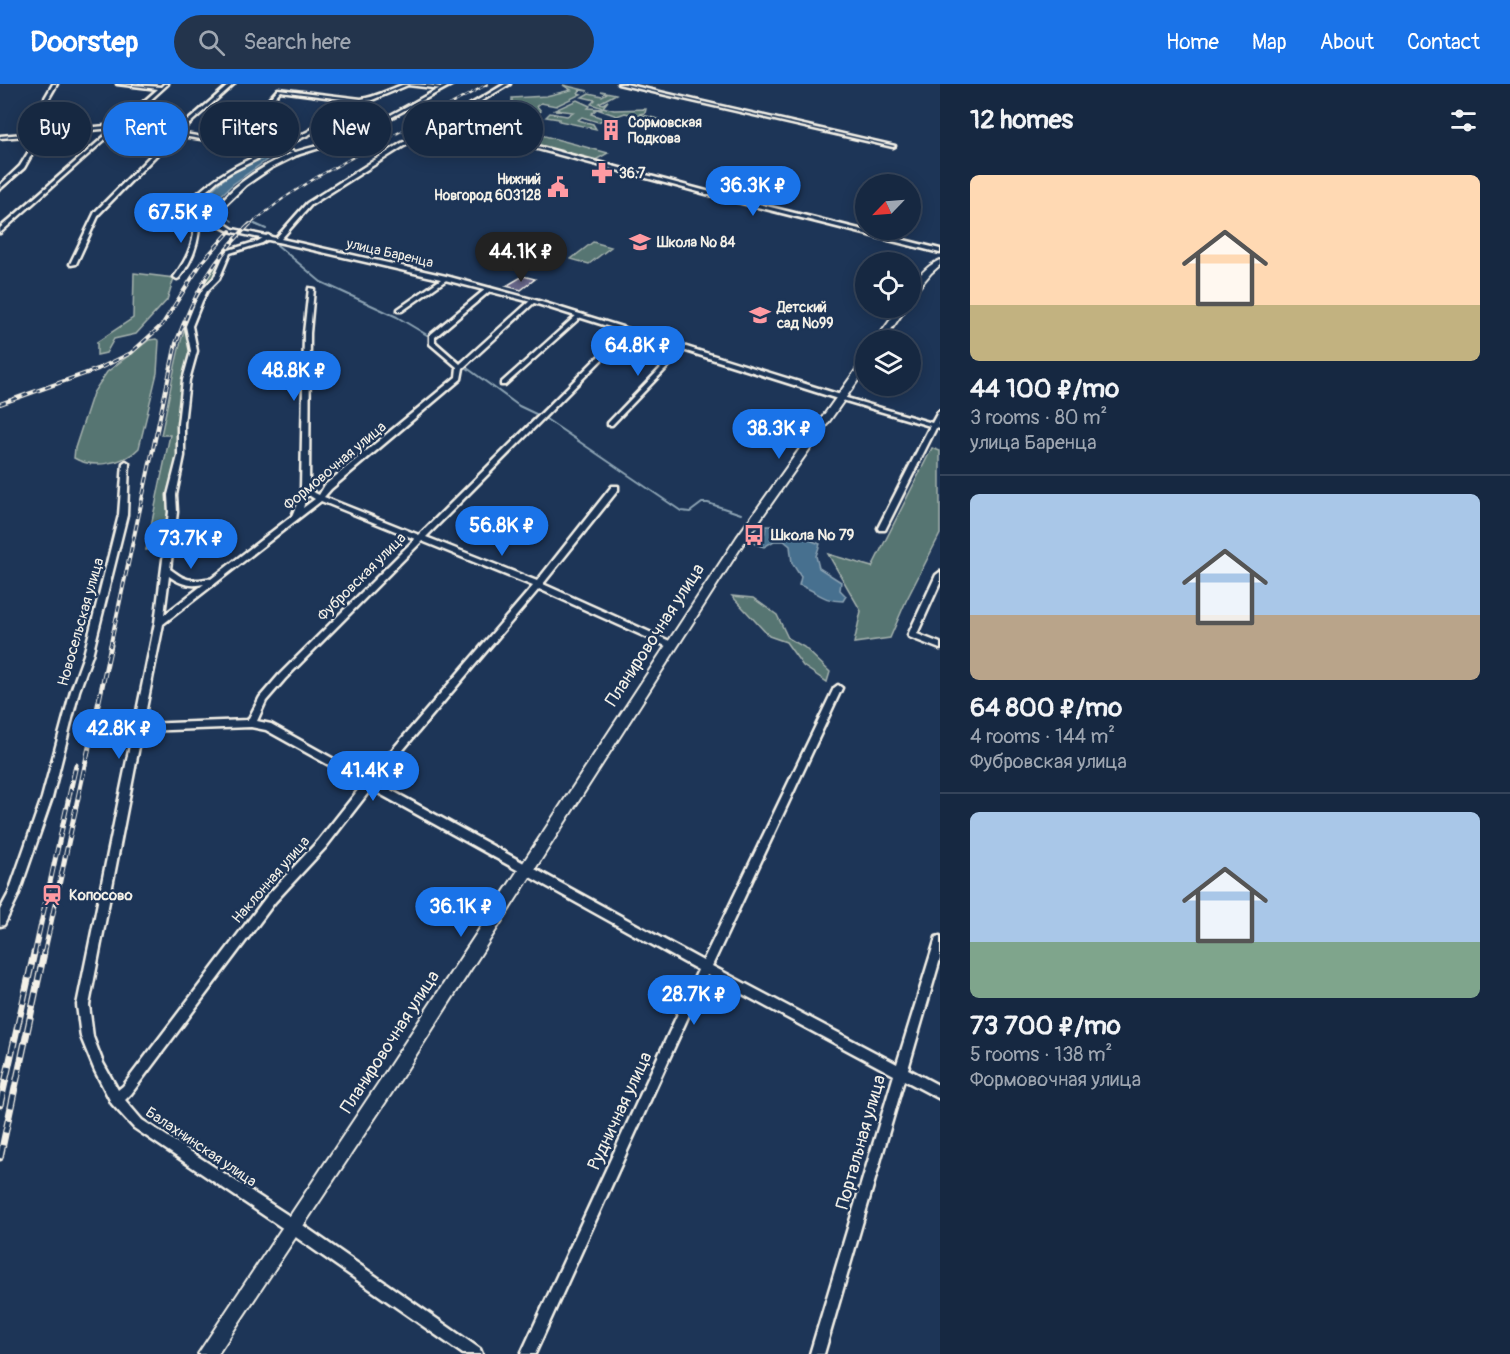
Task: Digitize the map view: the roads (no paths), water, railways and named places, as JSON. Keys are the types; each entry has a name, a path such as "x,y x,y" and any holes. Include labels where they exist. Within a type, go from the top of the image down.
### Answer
{"main road":[{"path":"921,281 928,271 939,264"},
{"name":"Планировочная улица","path":"207,1354 385,1088 741,539 855,378"}],"street":[{"path":"45,102 55,84"},
{"path":"119,84 161,88"},
{"path":"145,102 166,84"},
{"path":"188,122 232,84"},
{"path":"268,102 279,90 361,100 371,99 407,84 442,88"},
{"path":"299,153 350,138 451,84"},
{"path":"477,102 508,84"},
{"path":"620,84 893,146"},
{"path":"299,137 361,100"},
{"path":"0,136 18,135"},
{"path":"0,231 103,139"},
{"path":"273,238 309,204 403,145"},
{"path":"543,149 940,253"},
{"path":"0,188 22,167 28,156"},
{"path":"73,264 97,213 153,156"},
{"path":"177,277 186,266 196,236 197,217 193,201 202,190 233,168 258,156"},
{"path":"197,217 217,215 224,204 251,178 292,156"},
{"name":"улица Баренца","path":"217,215 217,220 225,227 446,278 533,301 841,398"},
{"name":"Балахнинская улица","path":"273,238 228,252 216,279 205,290 199,301 189,326 194,351 186,380 181,424 181,456 172,495 159,623 83,1005 87,1037 116,1100 138,1124 292,1226 475,1354"},
{"path":"400,310 446,278"},
{"path":"292,519 301,504 305,488 307,333 312,289"},
{"path":"460,367 432,343 432,336 489,289"},
{"name":"Формовочная улица","path":"159,623 320,498 328,487 459,378 460,367 533,301"},
{"path":"503,384 580,315"},
{"name":"Фубровская улица","path":"251,723 263,699 282,677 628,330"},
{"path":"610,424 683,348"},
{"path":"841,398 937,426"},
{"path":"882,528 937,426 940,413"},
{"name":"Новосельская улица","path":"0,921 13,896 26,853 47,798 75,691 88,655 121,525 126,463"},
{"path":"305,488 312,495 538,585 671,645"},
{"name":"Наклонная улица","path":"116,1100 127,1090 271,898 322,844 538,585 615,488"},
{"path":"165,569 179,581 197,584 215,578"},
{"path":"940,574 912,635 940,646"},
{"name":"Рудничная улица","path":"528,1354 705,968 838,688"},
{"path":"139,728 251,723 268,727 705,968 940,1093"},
{"name":"Портальная улица","path":"818,1354 940,941"}],"water":[{"path":"272,156 233,184 215,201 206,200 210,192 226,177 259,160"},
{"path":"766,526 773,526 820,544 816,556 819,568 841,582 840,590 846,596 843,601 824,598 799,585 801,577 792,563 790,546 784,541 774,541 764,547 755,544 758,537 765,533"}],"waterway":[{"path":"215,201 217,205"},
{"path":"227,210 227,217 232,221"},
{"path":"254,224 259,226"},
{"path":"255,224 266,229"},
{"path":"277,245 321,282 397,317 427,335"},
{"path":"435,340 460,362"},
{"path":"467,368 519,406 538,415"},
{"path":"546,419 681,511 690,512 702,503 708,503 741,514"}],"railway":[{"path":"248,226 315,178 488,84"},
{"path":"110,647 176,343 206,279 225,251 248,226"},
{"path":"0,404 98,369 131,353 162,325 202,262 230,231"},
{"path":"44,955 111,645"},
{"path":"34,955 76,765"},
{"path":"0,1105 34,953"},
{"path":"0,1158 44,953"}],"place":[{"name":"Сормовская Подкова","path":"611,130"},
{"name":"36.7","path":"602,173"},
{"name":"Нижний Новгород 603128","path":"558,187"},
{"name":"Школа № 84","path":"640,242"},
{"name":"Детский сад №99","path":"760,315"},
{"name":"Школа № 79","path":"754,535"},
{"name":"Копосово","path":"52,895"}]}
